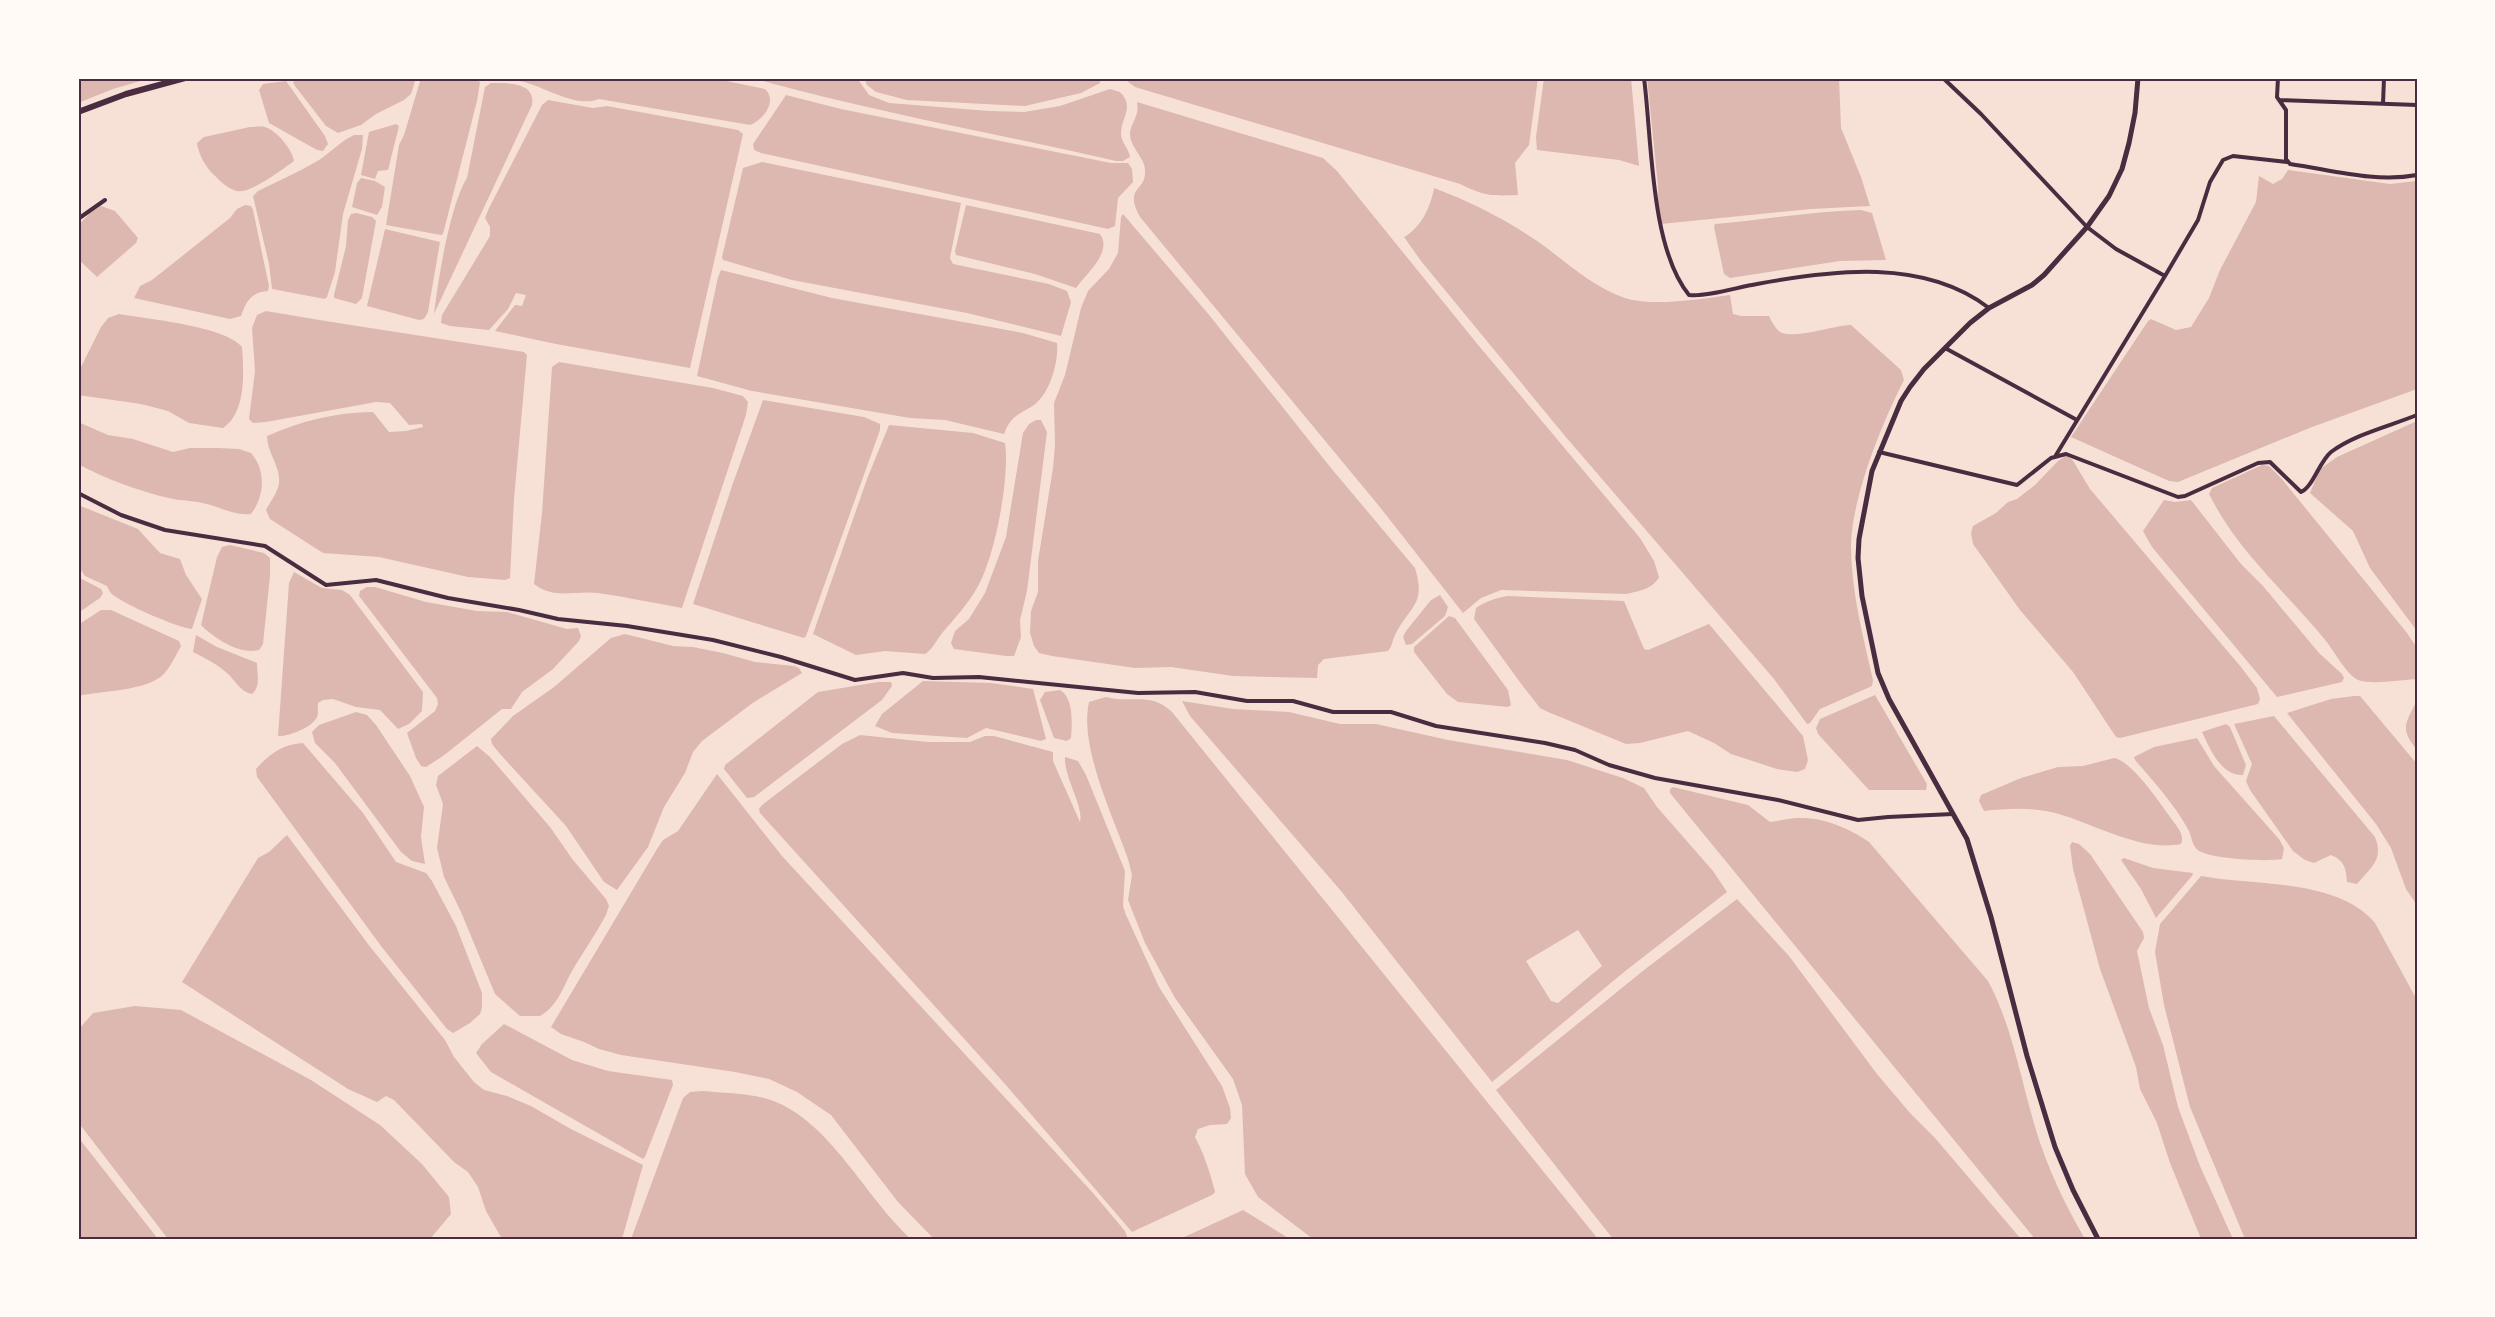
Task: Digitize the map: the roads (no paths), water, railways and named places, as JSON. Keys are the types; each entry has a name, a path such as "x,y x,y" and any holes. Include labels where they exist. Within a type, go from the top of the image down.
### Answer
{"main road":[{"path":"78,112 126,94 185,78"}],"street":[{"path":"1644,78 1660,230 1672,263 1689,295 1818,273 1855,272 1917,277 1954,286 1989,308"},
{"path":"1944,78 2087,227 2116,249 2165,276"},
{"path":"2098,1239 2073,1190 2055,1147 1975,859 1967,839 1882,686 1862,596 1858,558 1867,489 1879,452 1901,401 1924,369 1944,348 1989,308 2032,285 2044,275 2087,227 2109,196 2121,169 2135,114 2138,78"},
{"path":"2278,78 2277,97 2286,110 2287,162"},
{"path":"2384,78 2384,104"},
{"path":"2279,100 2417,105"},
{"path":"1879,452 2017,485 2056,455 2198,220 2210,182 2223,160 2233,156 2287,162 2375,178 2392,179 2417,176"},
{"path":"78,219 105,200"},
{"path":"1944,348 2077,420"},
{"path":"2056,455 2066,454 2178,497 2185,496 2258,463 2270,462 2301,492 2308,487 2323,459 2336,448 2417,415"},
{"path":"78,493 121,515 165,530 265,546 326,585 376,580 448,598 558,619 617,624 713,640 781,657 855,680 903,673 933,678 979,677 1128,692 1195,692 1247,701 1293,700 1333,712 1391,712 1436,726 1545,743 1575,750 1609,765 1655,778 1778,800 1858,820 1953,814"}]}
